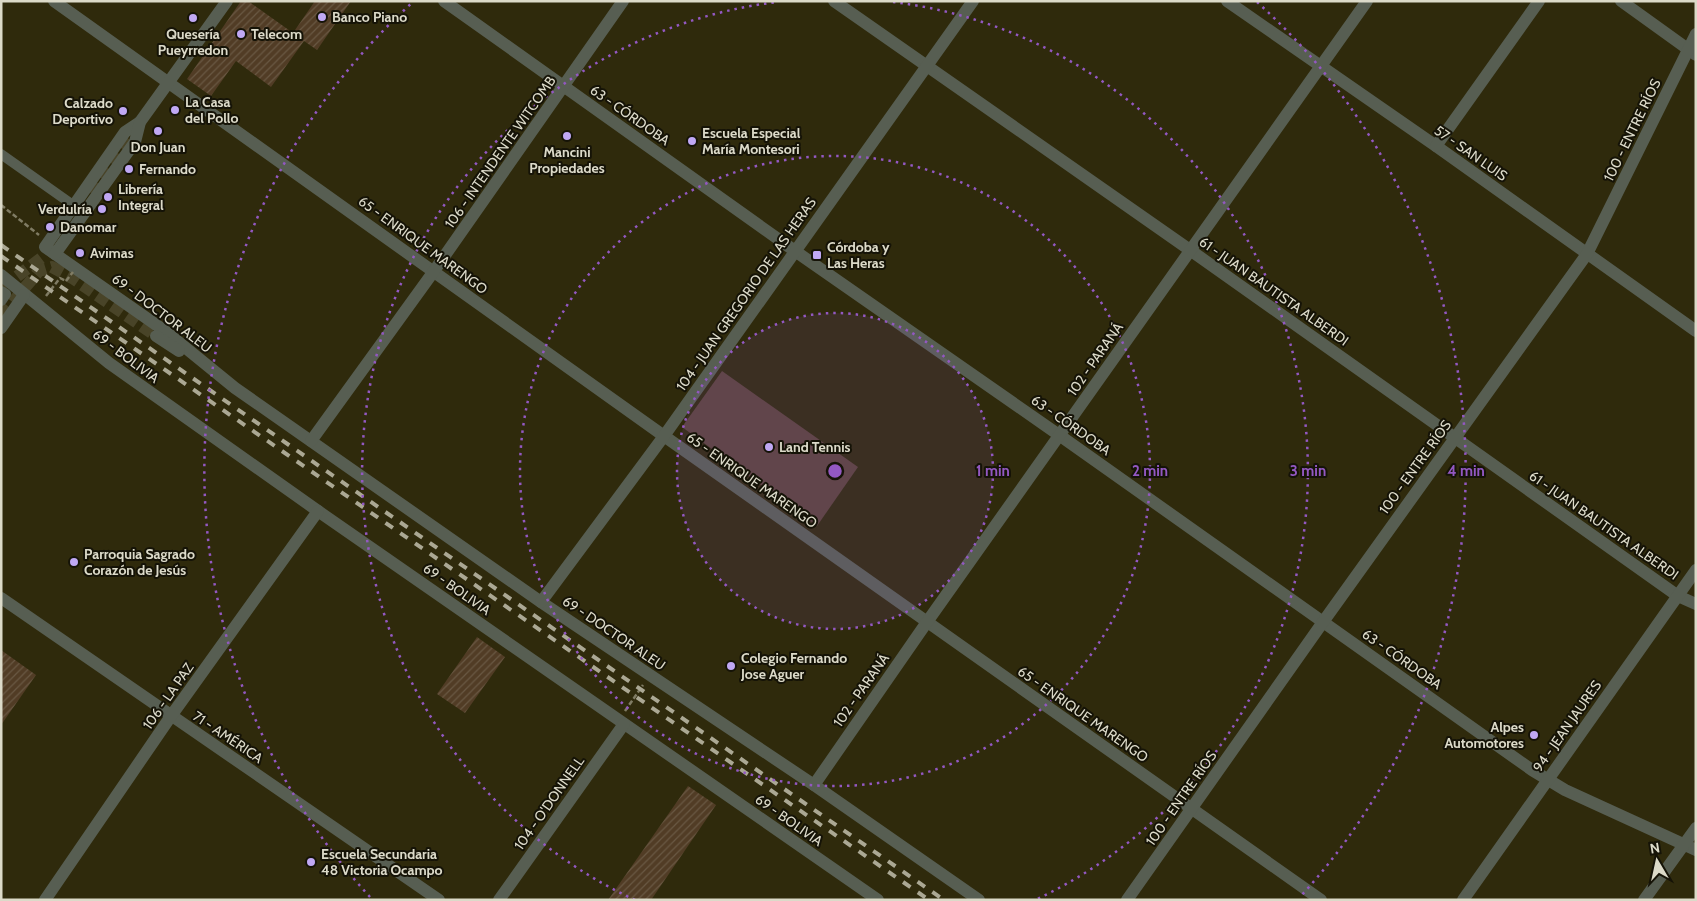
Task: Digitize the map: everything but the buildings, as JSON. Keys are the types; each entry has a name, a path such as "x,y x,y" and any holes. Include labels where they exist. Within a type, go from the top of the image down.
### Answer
{"street":[{"name":"65 - ENRIQUE MARENGO","path":"54,1 664,436 1321,900"},
{"path":"50,250 73,205 125,132 140,122 227,1"},
{"name":"63 - CÓRDOBA","path":"444,1 795,251 1548,780 1565,790 1696,850"},
{"name":"106 - INTENDENTE WITCOMB","path":"311,441 565,87 623,1"},
{"name":"61 - JUAN BAUTISTA ALBERDI","path":"834,1 1190,250 1678,596 1696,604"},
{"name":"104 - JUAN GREGORIO DE LAS HERAS","path":"541,602 664,436 973,1"},
{"name":"57 - SAN LUIS","path":"1227,1 1436,146 1696,331"},
{"name":"102 - PARANÁ","path":"814,785 927,622 1367,1"},
{"path":"1436,146 1540,1"},
{"path":"1621,1 1692,52"},
{"name":"100 - ENTRE RÍOS","path":"1127,900 1454,438 1587,254 1692,52 1696,34"},
{"path":"50,250 135,142 140,122"},
{"path":"1,154 73,205"},
{"name":"69 - DOCTOR ALEU","path":"50,250 166,331 235,388"},
{"name":"69 - BOLIVIA","path":"1,275 109,363 318,511 878,900"},
{"path":"1,328 24,294"},
{"name":"69 - DOCTOR ALEU","path":"156,336 235,388 541,602 814,785 979,900"},
{"name":"106 - LA PAZ","path":"45,900 171,716 318,511"},
{"name":"94 - JEAN JAURES","path":"1463,900 1696,570"},
{"name":"71 - AMÉRICA","path":"1,598 439,900"},
{"name":"104 - O'DONNELL","path":"499,900 621,722"},
{"path":"1644,900 1696,828"}],"path":[{"path":"1,204 41,236 50,250"},
{"path":"38,306 60,278 66,281 73,272"},
{"path":"621,722 650,676"}],"shaded area":[{"name":"Land Tennis","path":"722,371 858,467 817,526 682,427"}],"tunnel":[{"path":"91,193 140,123"},
{"path":"1,281 11,281 44,256 56,242"},
{"path":"1,316 39,271 52,267 74,279 156,336"}],"railway":[{"path":"1,245 944,900"},
{"path":"1,256 929,900"}],"place":[{"name":"Banco Piano","path":"322,17"},
{"name":"Quesería Pueyrredon","path":"193,18"},
{"name":"Telecom","path":"241,34"},
{"name":"La Casa del Pollo","path":"175,110"},
{"name":"Calzado Deportivo","path":"123,111"},
{"name":"Don Juan","path":"158,131"},
{"name":"Mancini Propiedades","path":"567,136"},
{"name":"Escuela Especial María Montesori","path":"692,141"},
{"name":"Fernando","path":"129,169"},
{"name":"Librería Integral","path":"108,197"},
{"name":"Verdulría","path":"102,209"},
{"name":"Danomar","path":"50,227"},
{"name":"Avimas","path":"80,253"},
{"name":"Córdoba y Las Heras","path":"817,255"},
{"name":"Land Tennis","path":"769,447"},
{"name":"Parroquia Sagrado Corazón de Jesús","path":"74,562"},
{"name":"Colegio Fernando Jose Aguer","path":"731,666"},
{"name":"Alpes Automotores","path":"1534,735"},
{"name":"Escuela Secundaria 48 Victoria Ocampo","path":"311,862"}]}
